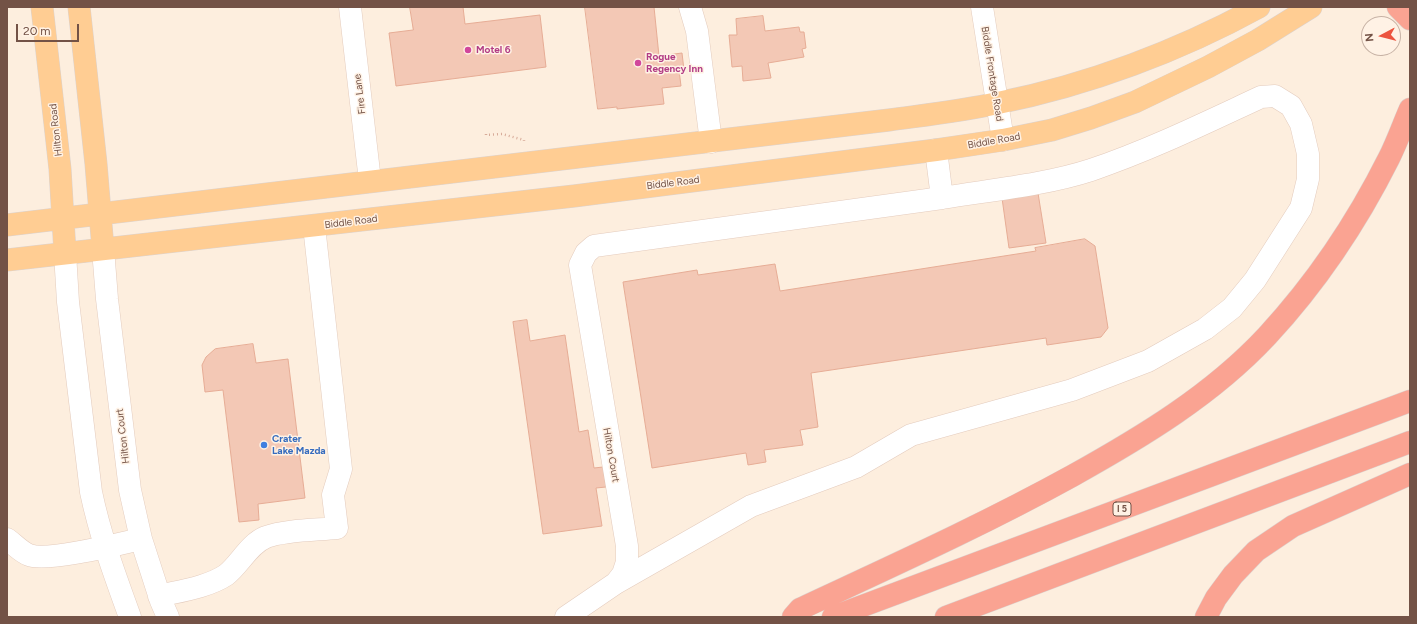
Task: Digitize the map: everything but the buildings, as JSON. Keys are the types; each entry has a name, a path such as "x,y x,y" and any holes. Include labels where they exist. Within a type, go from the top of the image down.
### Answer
{"highway":[{"path":"1398,7 1410,19"},
{"path":"793,617 800,610 953,538 1086,468 1143,436 1189,404 1219,380 1267,336 1306,290 1328,261 1348,231 1390,156 1410,109"},
{"name":"I 5","path":"833,617 1410,401"},
{"path":"946,617 1410,442"},
{"path":"1206,617 1228,580 1256,551 1293,526 1410,474"}],"main road":[{"name":"Hilton Road","path":"42,7 60,169 65,253"},
{"path":"79,7 96,164 103,249"},
{"path":"7,225 711,142 889,120 997,104 1057,89 1100,76 1166,51 1227,25 1260,7"},
{"name":"Biddle Road","path":"7,260 574,196 936,150 1003,140 1052,130 1135,102 1208,67 1258,40 1311,7"}],"street":[{"name":"Fire Lane","path":"350,7 370,181"},
{"path":"690,7 697,32 711,142"},
{"name":"Biddle Frontage Road","path":"982,7 1003,140"},
{"path":"616,583 751,506 856,467 911,435 1072,390 1148,361 1205,329 1232,308 1254,280 1301,208 1308,179 1308,154 1301,124 1291,106 1275,96 1261,97 1153,147 1090,170 1041,182 942,198 936,150"},
{"name":"Hilton Court","path":"566,617 616,583 623,574 628,562 627,546 580,265 586,253 594,246 942,198"},
{"path":"159,596 213,582 227,574 246,552 266,538 282,534 336,528 334,495 341,469 314,226"},
{"name":"Hilton Court","path":"103,249 107,299 130,490 141,539 159,596 168,617"},
{"path":"65,253 68,302 91,492 96,520 104,547 130,617"},
{"path":"7,538 29,555 43,557 141,539"}],"path":[{"path":"486,134 486,136 502,134 524,140 524,146"}],"place":[{"name":"Motel 6","path":"468,50"},
{"name":"Rogue Regency Inn","path":"638,63"},
{"name":"Crater Lake Mazda","path":"264,445"}]}
